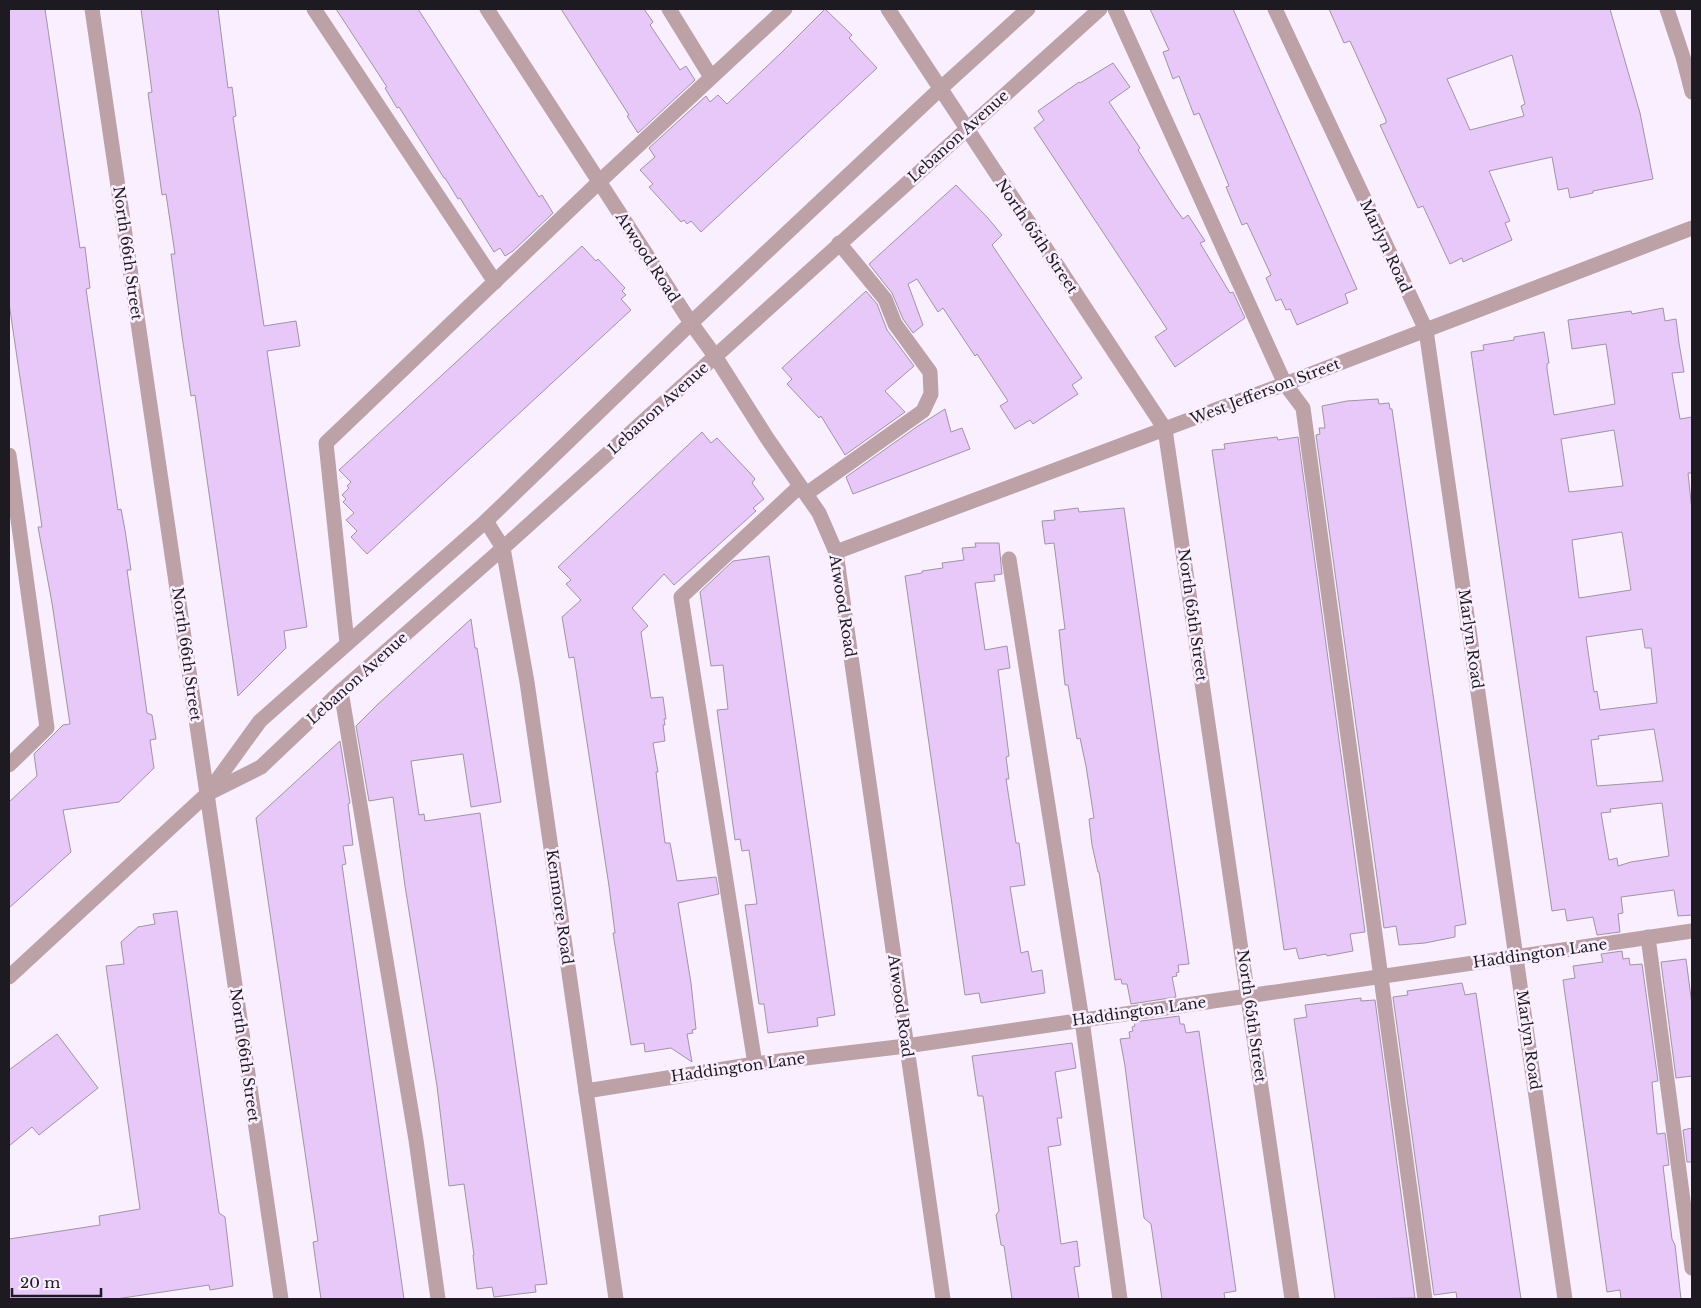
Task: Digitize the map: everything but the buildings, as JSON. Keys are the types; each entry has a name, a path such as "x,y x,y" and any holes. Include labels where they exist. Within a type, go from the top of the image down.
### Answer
{"street":[{"name":"North 66th Street","path":"92,9 281,1299"},
{"path":"314,9 494,282"},
{"name":"Atwood Road","path":"486,9 691,323 819,513 836,552 943,1299"},
{"path":"669,9 711,78"},
{"path":"348,643 326,443 494,282 785,9"},
{"name":"North 65th Street","path":"888,9 1165,429 1292,1299"},
{"name":"Lebanon Avenue","path":"9,977 207,794 260,721 486,521 691,323 1028,9"},
{"name":"Lebanon Avenue","path":"207,794 261,766 341,691 503,548 1100,9"},
{"path":"1115,9 1285,384 1304,408 1425,1299"},
{"name":"Marlyn Road","path":"1275,9 1426,330 1565,1299"},
{"path":"1667,9 1692,92"},
{"name":"West Jefferson Street","path":"836,552 1285,384 1692,228"},
{"path":"755,1064 681,597 803,490 924,411 931,394 930,372 895,324 885,299 839,244"},
{"path":"9,455 47,728 9,764"},
{"name":"Kenmore Road","path":"486,521 503,548 528,682 616,1299"},
{"path":"1009,559 1082,1020 1120,1299"},
{"path":"341,691 416,1140 438,1299"},
{"name":"Haddington Lane","path":"586,1091 755,1064 906,1046 1692,932"},
{"path":"1648,937 1692,1268"}]}
